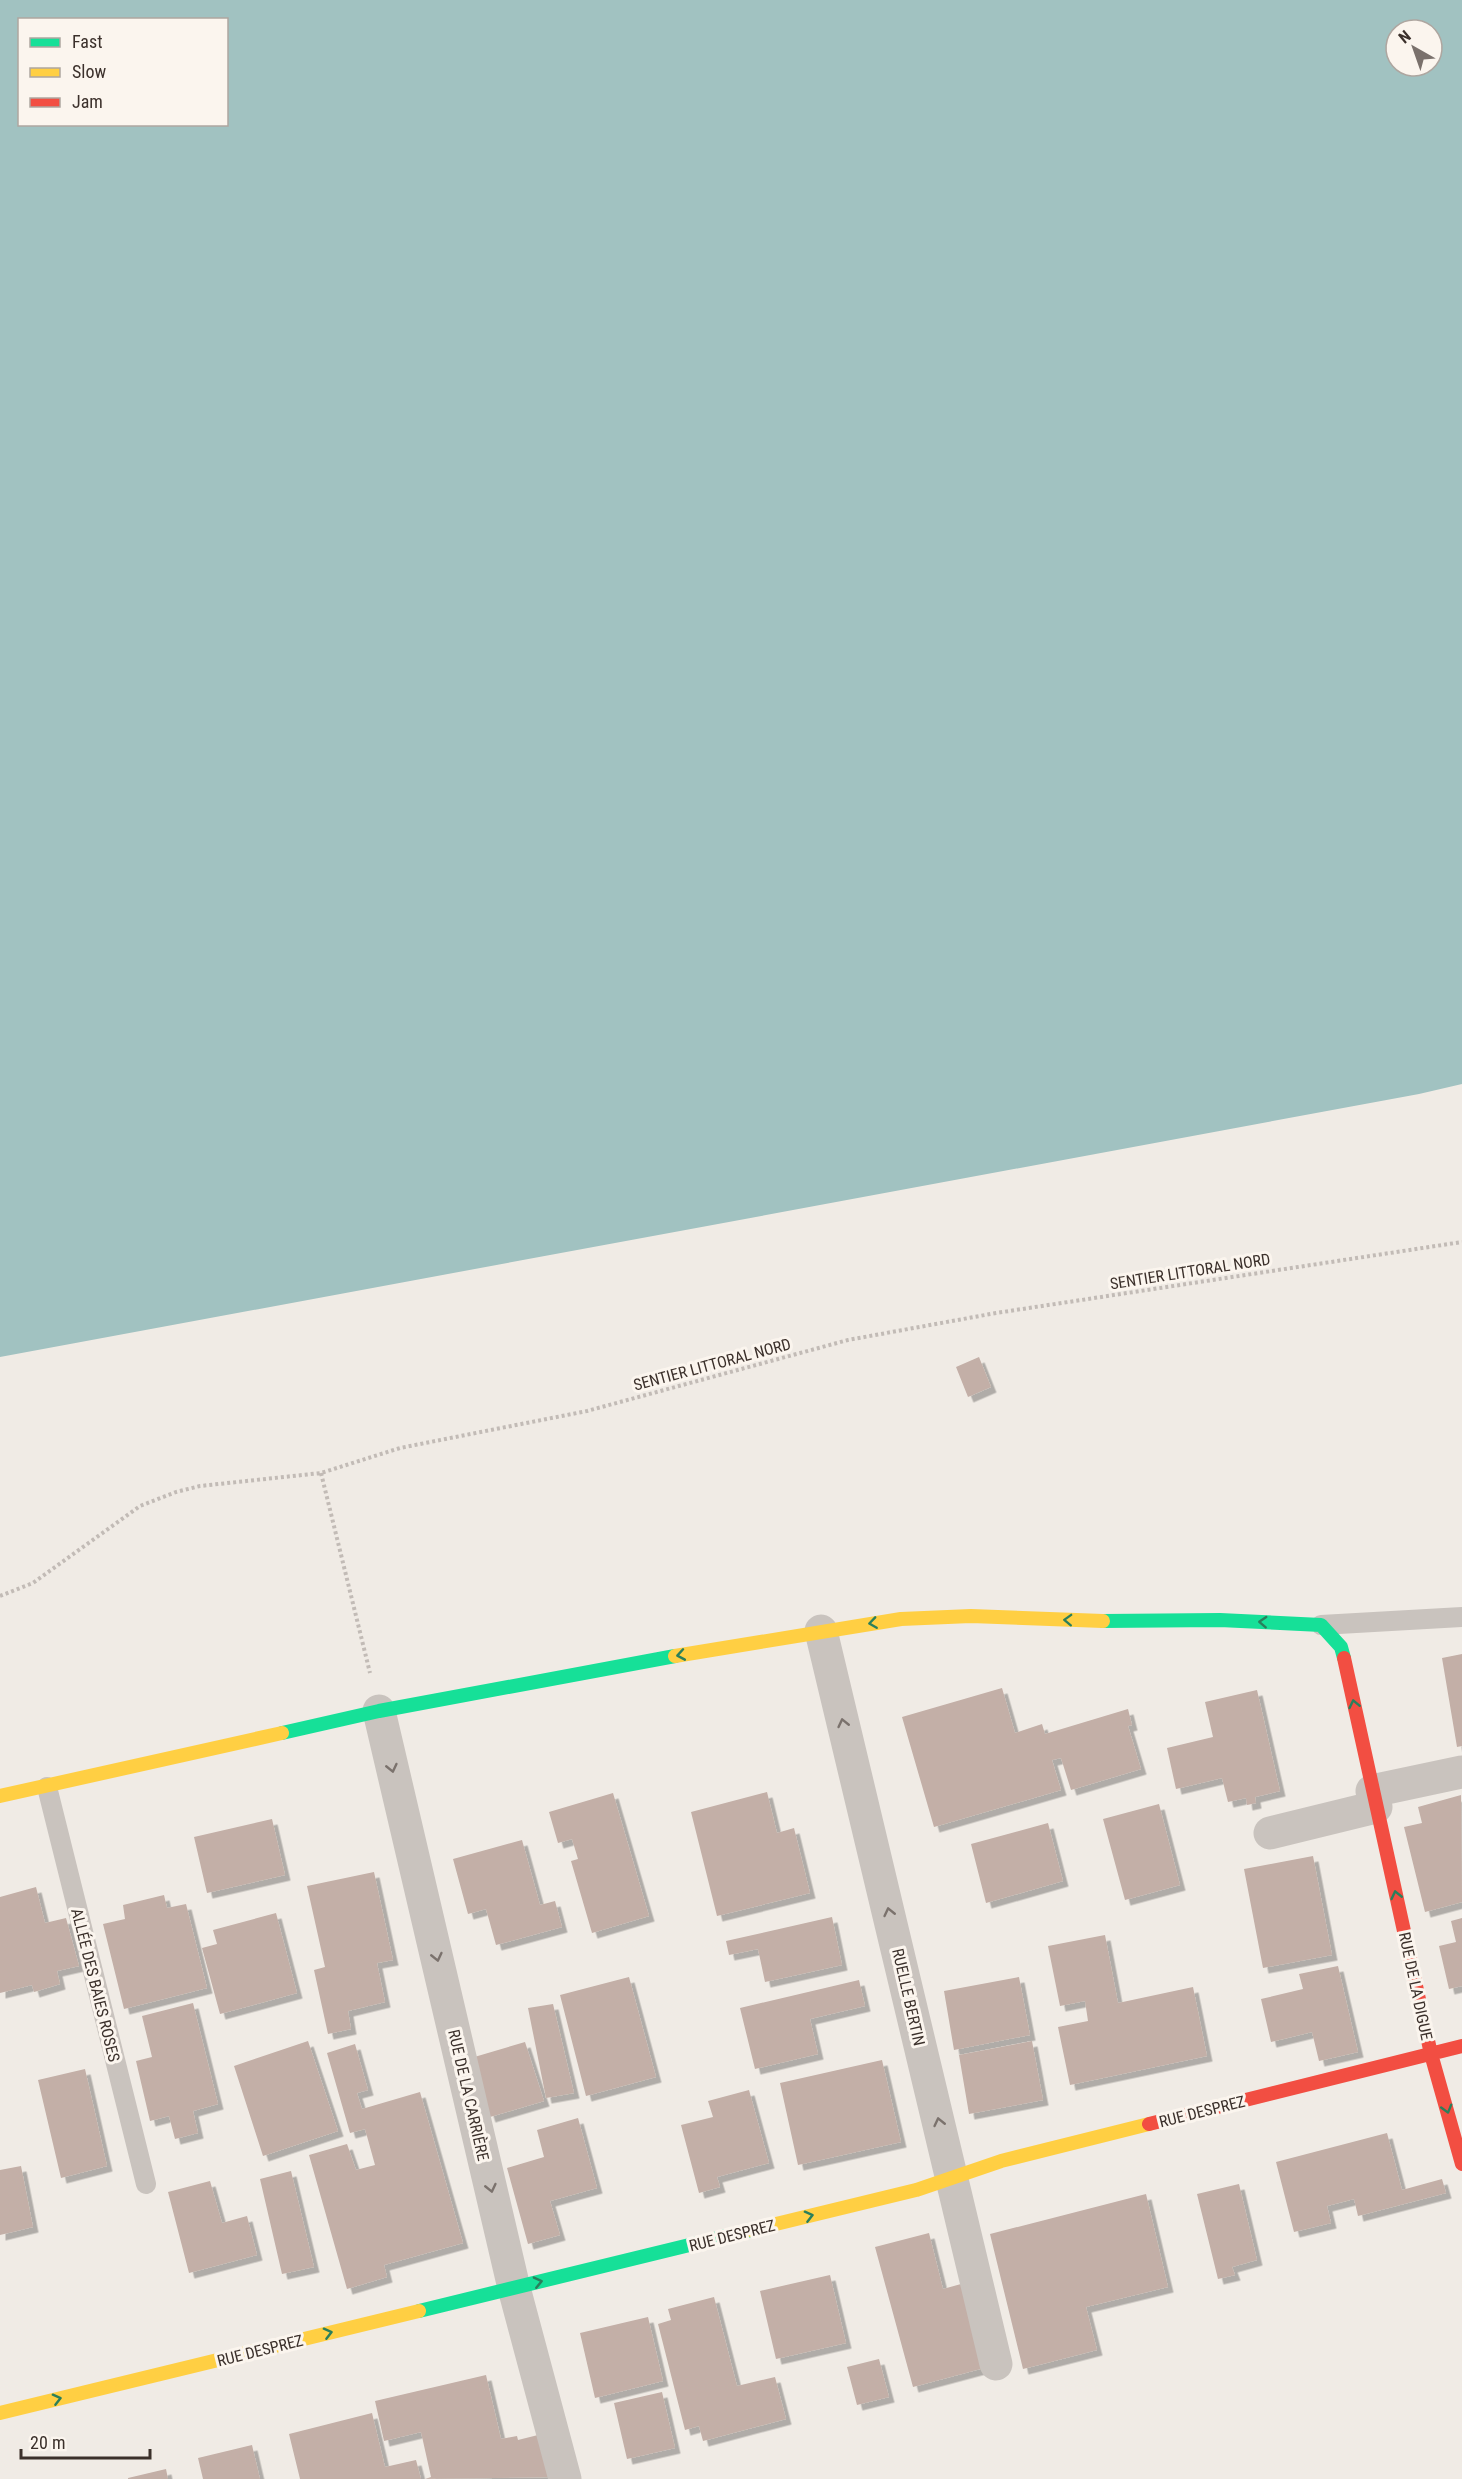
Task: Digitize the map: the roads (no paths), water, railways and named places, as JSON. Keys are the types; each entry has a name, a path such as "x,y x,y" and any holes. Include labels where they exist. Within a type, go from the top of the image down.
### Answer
{"street":[{"path":"0,1796 379,1711 821,1631 901,1619 971,1616 1124,1622 1220,1620 1321,1624"},
{"name":"RUE DE LA DIGUE","path":"1321,1624 1341,1647 1431,2054 1462,2164"},
{"name":"RUELLE BERTIN","path":"821,1631 996,2364"},
{"name":"RUE DE LA CARRIÈRE","path":"379,1711 514,2288 565,2479"},
{"path":"1270,1833 1462,1772"},
{"name":"RUE DESPREZ","path":"0,2413 952,2179 1012,2158 1462,2046"}],"lane":[{"path":"1321,1624 1462,1617"},
{"path":"1341,1647 1353,1624"},
{"name":"ALLÉE DES BAIES ROSES","path":"47,1786 146,2184"}],"water":[{"path":"0,0 1462,0 1462,1084 1419,1094 0,1357"}]}
